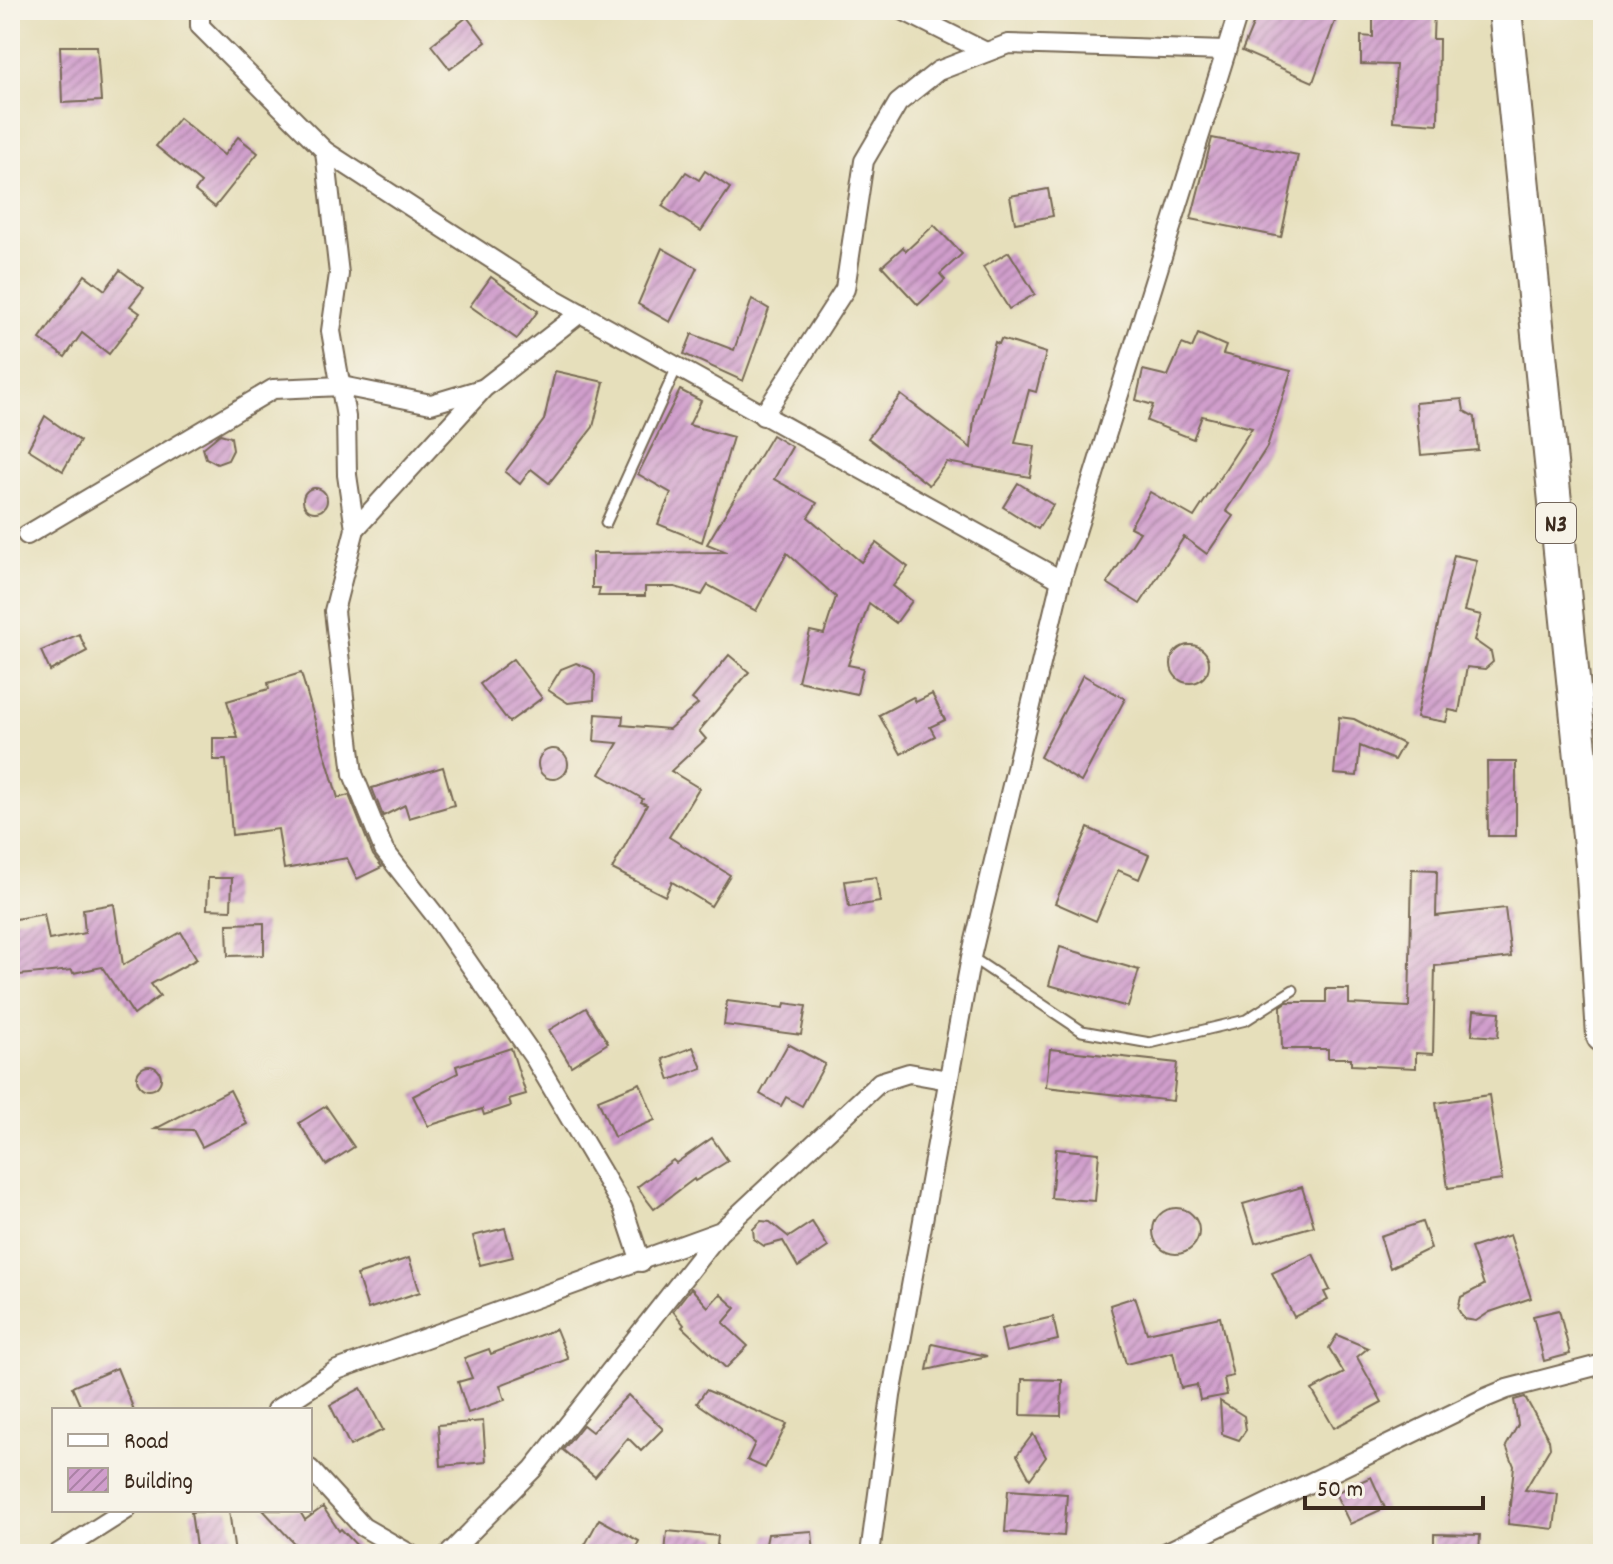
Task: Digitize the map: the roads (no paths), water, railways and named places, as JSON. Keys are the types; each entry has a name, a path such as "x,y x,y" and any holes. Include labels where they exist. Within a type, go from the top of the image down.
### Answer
{"highway":[{"name":"N3","path":"1505,10 1598,878 1603,1036"}],"street":[{"path":"200,10 200,26 325,151 580,313 1061,580"},
{"path":"902,10 986,52"},
{"path":"870,1554 891,1396 971,957 1061,580 1239,10"},
{"path":"763,416 845,289 864,161 898,103 938,71 1008,44 1225,51"},
{"path":"325,151 339,274 331,331 342,386 347,475 355,529 334,605 353,774 384,850 438,919 535,1059 623,1208 641,1262"},
{"path":"355,529 484,388 580,313"},
{"path":"27,535 273,389 342,386 431,404 484,388"},
{"path":"449,1554 533,1469 721,1231 880,1082 909,1073 948,1080"},
{"path":"279,1408 337,1370 721,1231"},
{"path":"1163,1554 1485,1398 1507,1389 1603,1364"},
{"path":"312,1471 363,1527 410,1554"},
{"path":"57,1554 123,1512"}],"lane":[{"path":"606,523 677,367"},
{"path":"971,957 1082,1031 1150,1043 1246,1020 1293,990"}]}
